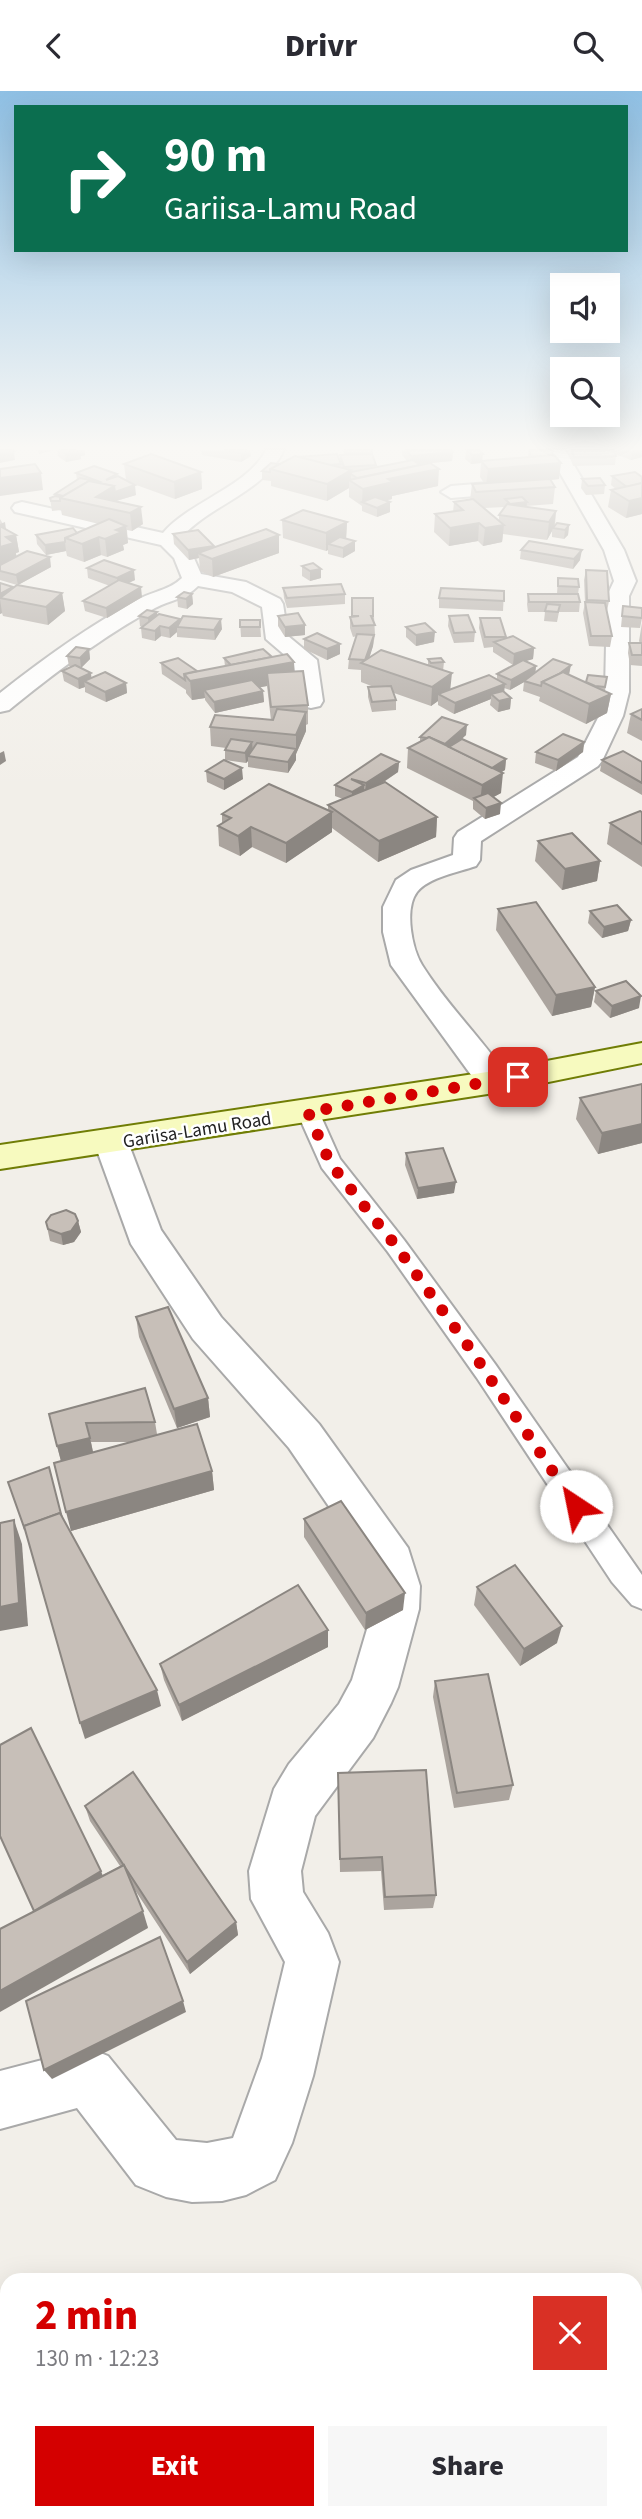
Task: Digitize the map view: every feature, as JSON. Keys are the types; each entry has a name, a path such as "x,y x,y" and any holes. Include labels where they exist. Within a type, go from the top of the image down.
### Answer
{"street":[{"path":"186,563 193,579"},
{"path":"494,1082 405,965 398,946 398,907 412,880 466,860 468,838 589,761 611,716 617,692 618,596 634,585 622,563"},
{"path":"193,579 238,587 272,604 277,639 305,660 311,701"},
{"path":"0,705 44,669 148,603 182,590 193,579"},
{"name":"Gariisa-Lamu Road","path":"0,1157 494,1082 642,1053"},
{"path":"0,2100 88,2076 157,2164 167,2170 208,2172 245,2166 254,2159 291,2058 312,1962 309,1952 277,1899 275,1871 292,1807 307,1782 366,1706 396,1609 397,1586 392,1562 304,1436 207,1328 144,1234 111,1142"}],"lane":[{"path":"308,1112 330,1163 396,1246 471,1350 622,1573 642,1596"}],"building":[{"path":"38,563 16,575 0,571 0,565"},
{"path":"97,563 114,563 134,570 117,578 87,568"},
{"path":"313,563 321,569 310,571 302,566"},
{"path":"586,570 607,571 609,601 587,600"},
{"path":"558,578 578,579 579,587 558,586"},
{"path":"119,580 141,587 106,608 83,601"},
{"path":"0,583 13,587 0,594"},
{"path":"341,584 345,594 287,598 283,588"},
{"path":"17,585 62,593 46,607 0,598"},
{"path":"441,588 504,591 504,601 439,598"},
{"path":"184,592 192,594 186,599 177,597"},
{"path":"528,594 578,594 580,602 529,602"},
{"path":"352,598 373,598 371,616 375,625 353,626 350,617 359,616 352,616"},
{"path":"585,602 605,603 612,636 591,636"},
{"path":"547,604 560,605 558,612 545,611"},
{"path":"623,606 642,608 642,618 622,616"},
{"path":"147,610 157,612 148,618 139,616"},
{"path":"298,613 305,625 285,627 278,616"},
{"path":"159,614 180,619 169,628 160,626 155,631 141,628"},
{"path":"468,615 475,632 454,633 449,616"},
{"path":"183,616 221,619 214,630 177,627"},
{"path":"480,618 500,618 506,637 485,637"},
{"path":"240,620 260,620 260,627 240,627"},
{"path":"425,623 435,632 416,635 406,627"},
{"path":"317,633 340,644 327,649 304,639"},
{"path":"357,634 374,635 365,660 349,659"},
{"path":"513,636 534,648 514,654 494,642"},
{"path":"629,643 642,643 642,655 632,655"},
{"path":"76,647 89,649 80,658 67,656"},
{"path":"263,649 272,657 231,665 224,658"},
{"path":"381,650 452,673 432,687 361,663"},
{"path":"287,654 294,662 190,681 184,674"},
{"path":"178,658 197,671 184,674 185,680 161,663"},
{"path":"441,658 444,662 431,663 428,659"},
{"path":"553,659 571,665 542,682 541,686 524,681"},
{"path":"523,660 536,666 511,680 497,674"},
{"path":"75,665 91,673 78,679 62,671"},
{"path":"303,671 308,705 271,707 267,673"},
{"path":"105,672 126,683 105,692 84,681"},
{"path":"563,672 611,694 589,704 542,682"},
{"path":"489,675 505,684 455,703 438,694"},
{"path":"588,675 607,677 605,687 586,682"},
{"path":"252,680 263,691 214,702 204,690"},
{"path":"391,686 396,700 372,702 368,687"},
{"path":"503,691 511,698 499,701 491,694"},
{"path":"277,709 306,712 296,735 210,727 215,715 273,720"},
{"path":"642,709 642,720 631,714"},
{"path":"442,717 467,725 445,744 429,737 420,737"},
{"path":"563,734 584,742 558,760 536,752"},
{"path":"429,737 503,773 482,785 408,748"},
{"path":"231,739 252,742 245,753 225,750"},
{"path":"462,739 506,759 492,768 449,747"},
{"path":"257,743 296,749 288,762 248,756"},
{"path":"623,751 642,762 642,783 602,760"},
{"path":"381,754 399,762 366,783 351,779 364,785 352,792 335,785"},
{"path":"224,760 242,768 224,779 206,771"},
{"path":"385,782 437,817 379,841 328,805"},
{"path":"269,784 332,812 286,843 251,827 238,836 218,826 231,818 222,814"},
{"path":"488,793 501,803 486,808 474,798"},
{"path":"642,812 642,844 610,823"},
{"path":"572,833 600,861 565,869 538,841"},
{"path":"536,902 595,987 556,995 498,909"},
{"path":"617,905 631,920 604,927 590,911"},
{"path":"626,981 641,996 612,1006 596,991"},
{"path":"642,1084 642,1124 602,1133 580,1098"},
{"path":"443,1148 456,1182 418,1188 406,1153"},
{"path":"66,1210 75,1214 78,1221 71,1231 61,1234 48,1229 46,1222 51,1215"},
{"path":"168,1307 208,1398 174,1409 136,1317"},
{"path":"145,1388 155,1422 86,1423 90,1438 57,1446 49,1414"},
{"path":"197,1424 212,1471 66,1512 54,1463"},
{"path":"49,1467 61,1514 24,1526 25,1530 8,1482"},
{"path":"341,1501 405,1593 366,1613 304,1519"},
{"path":"60,1513 157,1690 80,1723 24,1526"},
{"path":"14,1520 19,1603 0,1607 0,1523"},
{"path":"515,1565 562,1626 524,1649 477,1587"},
{"path":"298,1585 328,1630 179,1705 160,1664"},
{"path":"488,1674 513,1785 457,1793 435,1681"},
{"path":"31,1728 101,1871 34,1911 0,1836 0,1745"},
{"path":"426,1770 436,1895 385,1897 382,1857 340,1859 338,1773"},
{"path":"133,1772 236,1922 187,1962 85,1806"},
{"path":"124,1865 143,1911 0,1991 0,1929"},
{"path":"160,1937 183,2001 44,2070 26,2001"}],"route":[{"path":"518,1077 308,1112 330,1163 396,1246 471,1350 576,1506"}]}
